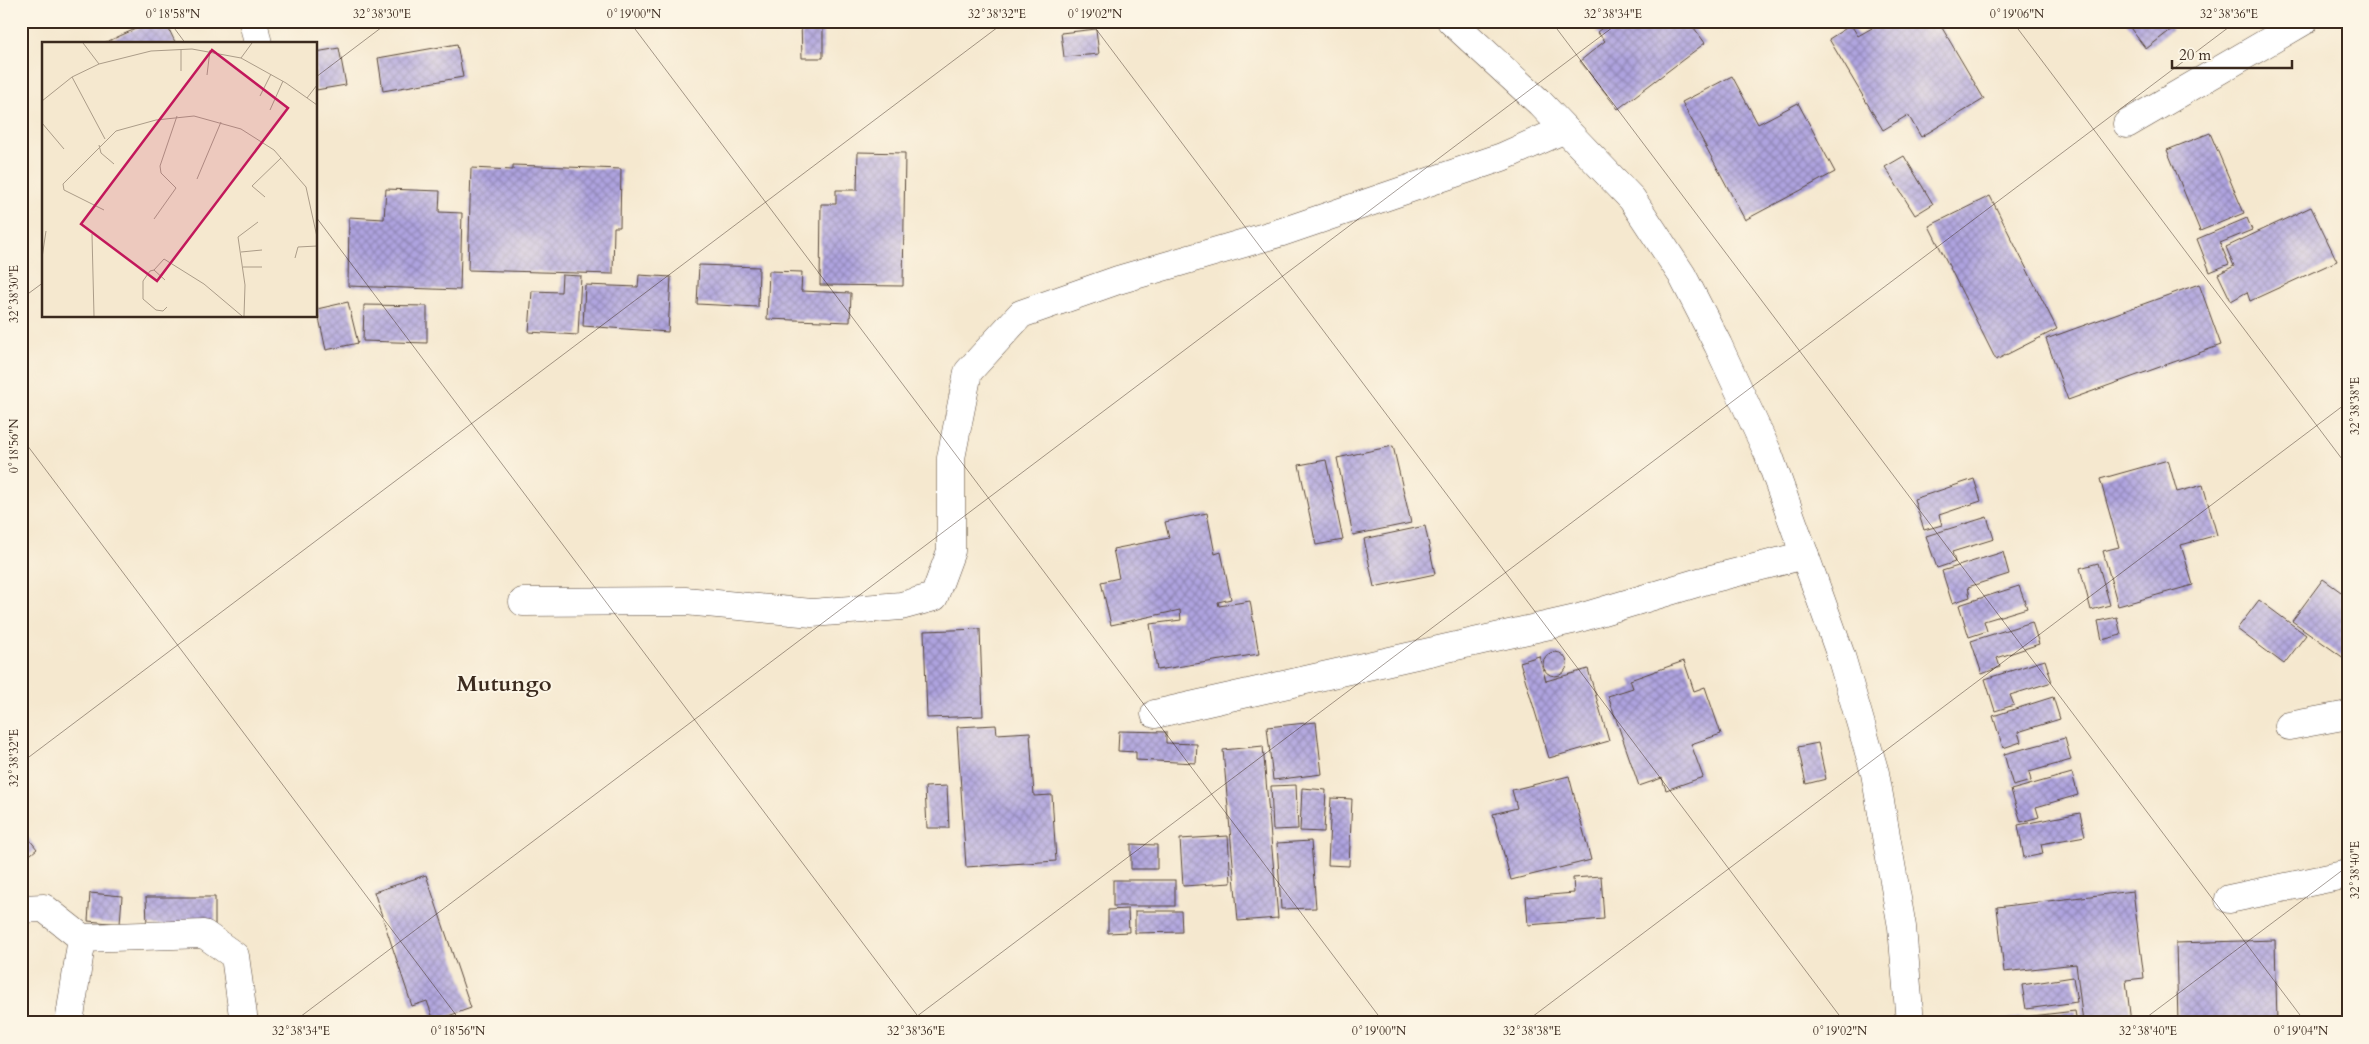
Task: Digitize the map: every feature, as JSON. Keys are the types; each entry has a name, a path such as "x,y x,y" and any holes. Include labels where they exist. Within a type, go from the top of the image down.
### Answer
{"street":[{"path":"253,21 258,42"},
{"path":"1451,21 1540,103 1632,199 1682,275 1718,344 1768,453 1841,656 1876,773 1902,927 1910,1023"},
{"path":"2127,124 2304,21"},
{"path":"523,602 685,601 812,613 900,606 934,597 951,551 951,458 968,372 1021,314 1118,280 1291,229 1502,157 1565,129"},
{"path":"1155,714 1576,620 1704,581 1805,555"},
{"path":"2290,726 2348,715"},
{"path":"2229,899 2348,874"},
{"path":"21,909 44,908 82,938 204,934 235,956 244,1023"},
{"path":"69,1023 82,938"}],"building":[{"path":"153,21 165,21 175,42 106,42"},
{"path":"801,21 823,21 823,58 802,58"},
{"path":"1611,21 1689,21 1705,43 1618,109 1580,61 1605,41 1597,32"},
{"path":"1868,21 1938,21 1984,99 1921,137 1908,115 1883,130 1829,39 1851,25 1858,36 1872,28"},
{"path":"2125,21 2166,21 2172,29 2146,49"},
{"path":"2172,21 2185,21 2176,27"},
{"path":"1096,29 1099,54 1064,57 1061,33"},
{"path":"457,44 463,77 383,91 378,58"},
{"path":"339,48 346,85 318,90 318,52"},
{"path":"1732,76 1758,124 1798,103 1835,172 1745,220 1682,102"},
{"path":"2210,133 2244,213 2200,231 2167,150"},
{"path":"858,152 905,153 903,286 820,285 821,204 836,204 836,190 857,190"},
{"path":"1904,156 1933,204 1915,215 1885,167"},
{"path":"513,165 621,169 620,227 614,227 613,274 468,270 471,168 513,170"},
{"path":"386,189 440,191 439,212 462,213 460,290 348,286 349,217 384,219"},
{"path":"1990,196 2057,329 1996,360 1929,226"},
{"path":"2311,207 2337,261 2250,301 2247,292 2231,301 2218,274 2234,266 2226,247"},
{"path":"2247,218 2252,230 2220,243 2229,264 2210,272 2197,239"},
{"path":"699,265 759,267 758,307 697,304"},
{"path":"769,271 802,272 801,291 851,293 850,322 767,319"},
{"path":"562,275 581,276 578,335 529,332 532,291 561,292"},
{"path":"639,275 671,277 668,332 583,326 585,285 638,287"},
{"path":"2199,284 2221,345 2068,400 2046,339"},
{"path":"348,302 358,343 326,350 318,309"},
{"path":"364,305 427,306 427,343 363,341"},
{"path":"1393,446 1411,523 1353,535 1337,458"},
{"path":"1326,460 1343,540 1316,545 1299,465"},
{"path":"2168,460 2177,492 2203,485 2217,535 2181,545 2193,585 2118,606 2103,551 2119,547 2100,479"},
{"path":"1974,479 1981,501 1939,515 1942,525 1924,530 1914,499"},
{"path":"1207,513 1215,554 1221,552 1231,599 1218,602 1219,606 1250,601 1259,654 1157,670 1150,624 1181,620 1180,610 1111,625 1101,582 1119,578 1113,549 1169,538 1165,522"},
{"path":"1987,517 1994,539 1952,552 1955,562 1937,568 1926,536"},
{"path":"1425,526 1435,574 1374,587 1364,539"},
{"path":"2003,552 2009,574 1968,587 1970,597 1952,603 1942,571"},
{"path":"2098,563 2110,605 2091,610 2080,568"},
{"path":"2323,579 2348,597 2348,661 2292,621"},
{"path":"2019,586 2027,608 1984,621 1987,631 1969,637 1959,605"},
{"path":"2259,600 2306,635 2284,664 2237,629"},
{"path":"2117,617 2121,635 2102,640 2098,621"},
{"path":"2032,622 2039,644 1997,658 2000,667 1982,674 1971,641"},
{"path":"980,629 983,716 927,718 924,631"},
{"path":"1555,652 1560,653 1566,659 1566,669 1560,675 1555,676 1550,675 1544,669 1543,664 1544,659 1550,653"},
{"path":"1539,656 1546,681 1588,669 1609,741 1549,758 1520,662"},
{"path":"2045,660 2052,682 2010,695 2014,705 1995,711 1985,679"},
{"path":"1684,661 1694,691 1705,687 1721,734 1691,744 1703,777 1666,790 1662,778 1639,786 1608,696 1633,688 1630,680"},
{"path":"2053,697 2060,719 2018,732 2021,742 2003,748 1993,716"},
{"path":"1316,722 1322,774 1273,780 1267,727"},
{"path":"996,725 997,734 1030,732 1034,796 1052,795 1056,861 966,867 957,727"},
{"path":"1119,731 1166,732 1166,743 1197,744 1196,763 1136,760 1136,752 1118,751"},
{"path":"2065,738 2071,760 2029,772 2031,781 2013,786 2004,754"},
{"path":"1818,743 1826,779 1806,784 1798,747"},
{"path":"1263,746 1278,918 1238,921 1223,750"},
{"path":"2072,773 2078,795 2036,807 2039,817 2021,822 2011,790"},
{"path":"1569,776 1591,860 1511,880 1493,814 1517,808 1512,790"},
{"path":"1296,785 1298,829 1273,830 1271,786"},
{"path":"947,786 949,828 927,828 925,787"},
{"path":"1302,788 1326,790 1324,832 1300,831"},
{"path":"1331,798 1352,799 1349,866 1328,865"},
{"path":"2080,813 2085,836 2041,844 2043,854 2024,858 2018,825"},
{"path":"21,829 37,849 21,862"},
{"path":"1228,836 1231,883 1183,886 1180,839"},
{"path":"1311,841 1316,908 1281,909 1277,843"},
{"path":"1131,844 1157,845 1157,869 1131,869"},
{"path":"426,875 471,1008 434,1021 427,1001 412,1006 374,892"},
{"path":"1601,876 1604,919 1528,925 1526,897 1574,893 1573,878"},
{"path":"1113,880 1175,880 1175,906 1113,906"},
{"path":"2133,891 2144,978 2126,980 2131,1023 2083,1023 2076,964 2004,972 1997,907"},
{"path":"90,893 122,896 120,924 88,921"},
{"path":"146,897 215,897 215,926 147,925"},
{"path":"1128,909 1129,932 1108,933 1108,910"},
{"path":"1135,911 1181,911 1182,932 1135,933"},
{"path":"2275,940 2277,1023 2178,1023 2176,943"},
{"path":"2073,977 2077,1002 2026,1009 2022,985"},
{"path":"2075,1011 2077,1023 1990,1023 1990,1021"}],"district":[{"name":"Mutungo","path":"504,683"}]}
